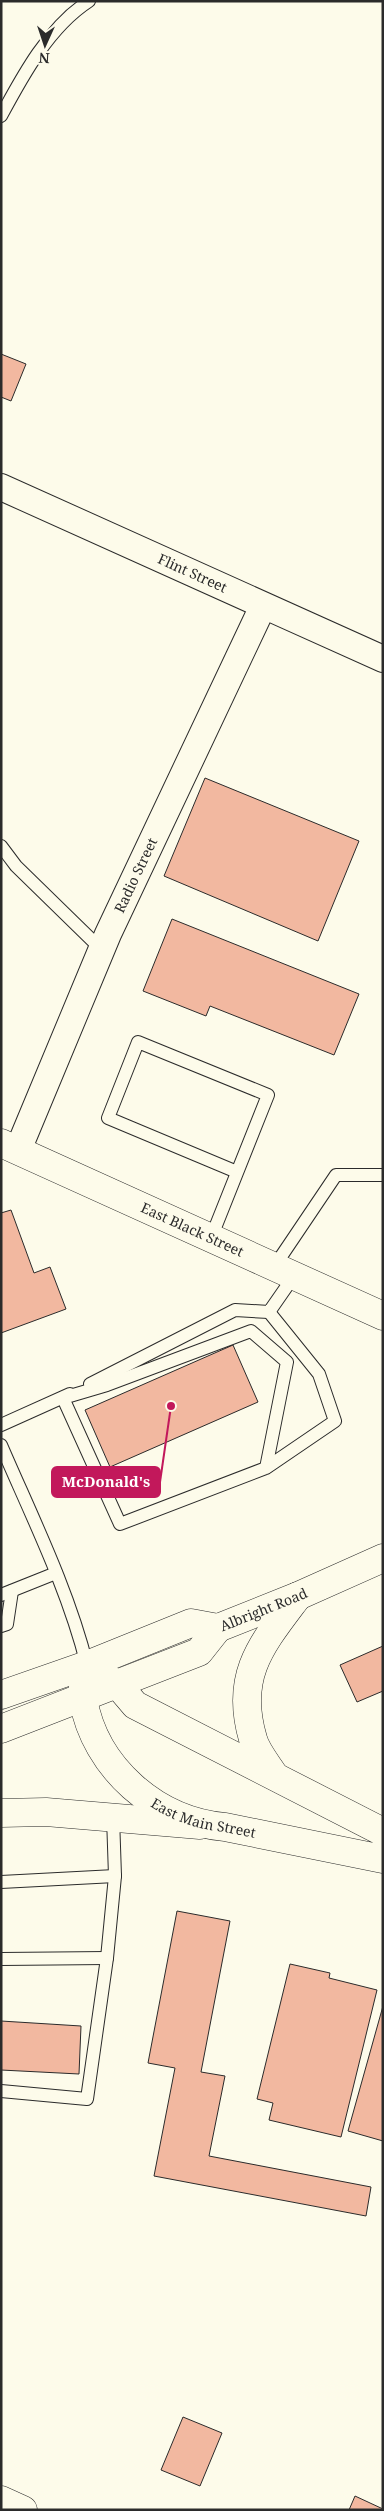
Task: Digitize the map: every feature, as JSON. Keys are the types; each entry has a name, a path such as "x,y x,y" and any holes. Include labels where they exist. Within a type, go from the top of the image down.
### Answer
{"main road":[{"name":"East Black Street","path":"10,1147 383,1316"},
{"name":"Albright Road","path":"86,1665 191,1623 218,1628 298,1596 383,1558"},
{"path":"274,1775 253,1740 246,1691 251,1669 262,1643 298,1596"},
{"path":"1,1729 200,1652 218,1628"},
{"path":"1,1695 86,1665 118,1685 135,1705 383,1832"},
{"name":"East Main Street","path":"86,1665 82,1698 100,1748 122,1778 150,1801 200,1825 225,1827 383,1859"},
{"path":"1,1813 46,1812 200,1825"},
{"path":"1,2500 23,2510"}],"street":[{"name":"Flint Street","path":"1,487 383,659"},
{"name":"Radio Street","path":"10,1147 263,606"}],"lane":[{"path":"1,116 36,56 73,12 89,1"},
{"path":"1,846 16,866 102,949"},
{"path":"211,1238 268,1095 138,1042 108,1118 237,1172"},
{"path":"270,1312 284,1271 336,1175 383,1175"},
{"path":"1,1425 62,1398 235,1310 270,1312 319,1374 334,1421 266,1468 120,1524 62,1398"},
{"path":"62,1398 107,1385 251,1332 287,1362 266,1468"},
{"path":"1,1445 56,1573 79,1635 86,1665"},
{"path":"1,1626 7,1624 6,1593 56,1573"},
{"path":"1,2091 88,2099 107,1958 115,1876 113,1817"},
{"path":"1,1882 115,1876"},
{"path":"1,1959 107,1958"}],"building":[{"path":"1,354 26,364 11,401 1,397"},
{"path":"205,778 359,841 318,941 164,876"},
{"path":"172,919 359,994 334,1055 210,1006 206,1016 143,991"},
{"path":"11,1210 34,1273 50,1267 66,1309 1,1333 1,1213"},
{"path":"233,1345 258,1402 110,1467 85,1410"},
{"path":"383,1646 383,1691 357,1702 340,1665"},
{"path":"177,1911 230,1921 201,2072 225,2076 209,2156 371,2187 366,2216 154,2176 175,2068 148,2063"},
{"path":"290,1964 330,1973 329,1978 377,1990 341,2137 269,2120 273,2103 257,2099"},
{"path":"383,2006 383,2141 348,2131"},
{"path":"1,2021 81,2026 79,2074 1,2070"},
{"path":"183,2417 222,2433 200,2486 161,2470"},
{"path":"355,2496 383,2509 383,2510 349,2510"}],"place":[{"name":"McDonald's","path":"171,1406"}]}
